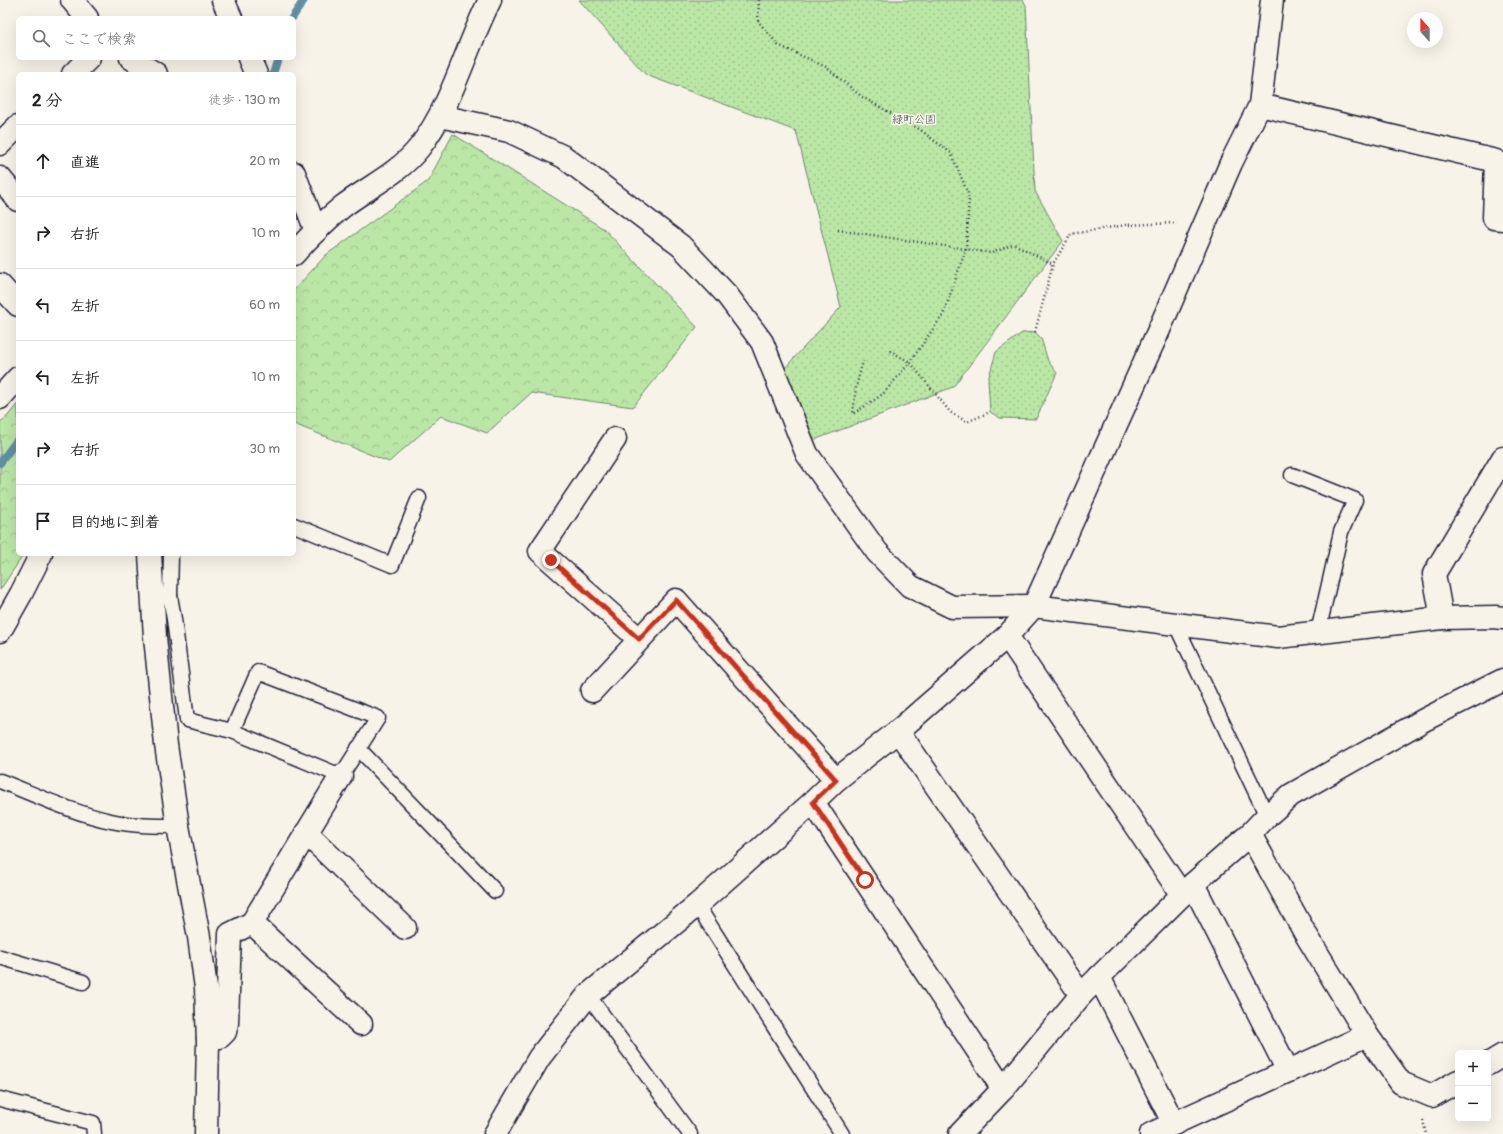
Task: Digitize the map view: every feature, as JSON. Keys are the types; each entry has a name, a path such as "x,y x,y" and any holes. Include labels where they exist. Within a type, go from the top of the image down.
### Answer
{"street":[{"path":"72,0 85,16"},
{"path":"223,0 230,16"},
{"path":"296,252 316,231 343,207 386,179 404,164 419,148 440,116 490,0"},
{"path":"495,1134 539,1058 588,995 697,906 836,780 898,731 1007,636 1034,606 1154,340 1230,163 1260,105 1272,0"},
{"path":"75,72 87,60"},
{"path":"134,60 153,72"},
{"path":"1260,105 1496,161 1494,218 1503,220"},
{"path":"440,116 509,131 564,157 681,246 727,295 762,342 807,454 877,552 910,586 952,607 1034,606 1175,623 1278,638 1442,618 1503,618"},
{"path":"0,144 16,128"},
{"path":"0,178 16,198"},
{"path":"296,178 316,231"},
{"path":"0,285 16,303"},
{"path":"0,398 16,380"},
{"path":"614,439 540,551 639,639"},
{"path":"1442,618 1434,574 1503,458"},
{"path":"0,631 40,556"},
{"path":"151,556 161,595 155,637 166,745 178,826 199,937 206,988 208,1038 206,1134"},
{"path":"592,691 676,600 836,780"},
{"path":"1007,636 1188,890 1288,1071"},
{"path":"960,1134 1003,1089 1081,995 1188,890 1291,795 1424,720 1503,680"},
{"path":"898,731 1081,995"},
{"path":"208,1038 220,1037 225,1032 227,1023 230,934 252,923 341,776"},
{"path":"813,802 1003,1089"},
{"path":"306,833 405,928"},
{"path":"1250,834 1305,933 1367,1035 1400,1083 1432,1096 1455,1083"},
{"path":"252,923 361,1024"},
{"path":"1099,977 1174,1124"},
{"path":"1151,1134 1367,1035"},
{"path":"1491,1062 1503,1055"}],"lane":[{"path":"1292,476 1355,500 1341,532 1318,632"},
{"path":"296,526 392,566 419,498"},
{"path":"171,556 161,595 174,619 187,720 232,731 341,776 378,718 258,672 232,731"},
{"path":"1175,623 1267,816"},
{"path":"358,748 495,891"},
{"path":"0,782 84,814 111,821 140,826 178,826"},
{"path":"697,906 842,1134"},
{"path":"0,957 83,982"},
{"path":"588,995 690,1134"},
{"path":"0,1099 92,1123 94,1134"}],"path":[{"path":"759,0 758,21 778,45 826,67 862,97 919,129 951,154 969,196 966,250 943,316 910,362 883,394 853,414 856,387 863,361"},
{"path":"1035,332 1053,264 1071,234 1126,225 1205,222"},
{"path":"838,230 992,253 1014,244 1053,264"},
{"path":"890,351 910,362 950,412 967,422 990,412"}],"green space":[{"name":"緑町公園","path":"579,0 1023,0 1026,5 1035,191 1063,241 953,387 814,440 782,371 841,307 796,131 646,75"},
{"path":"453,134 604,229 697,327 633,407 531,393 487,433 441,416 389,462 296,425 296,288 326,255 428,181"},
{"path":"1035,332 1041,338 1048,361 1057,373 1036,419 1000,418 990,412 988,380 996,352 1022,333"},
{"path":"16,406 16,556 23,556 0,590 0,422 7,417"}],"waterway":[{"path":"293,16 304,0"},
{"path":"274,72 277,60"},
{"path":"0,463 16,442"}],"route":[{"path":"551,560 639,639 676,600 836,780 813,802 865,880"}]}
